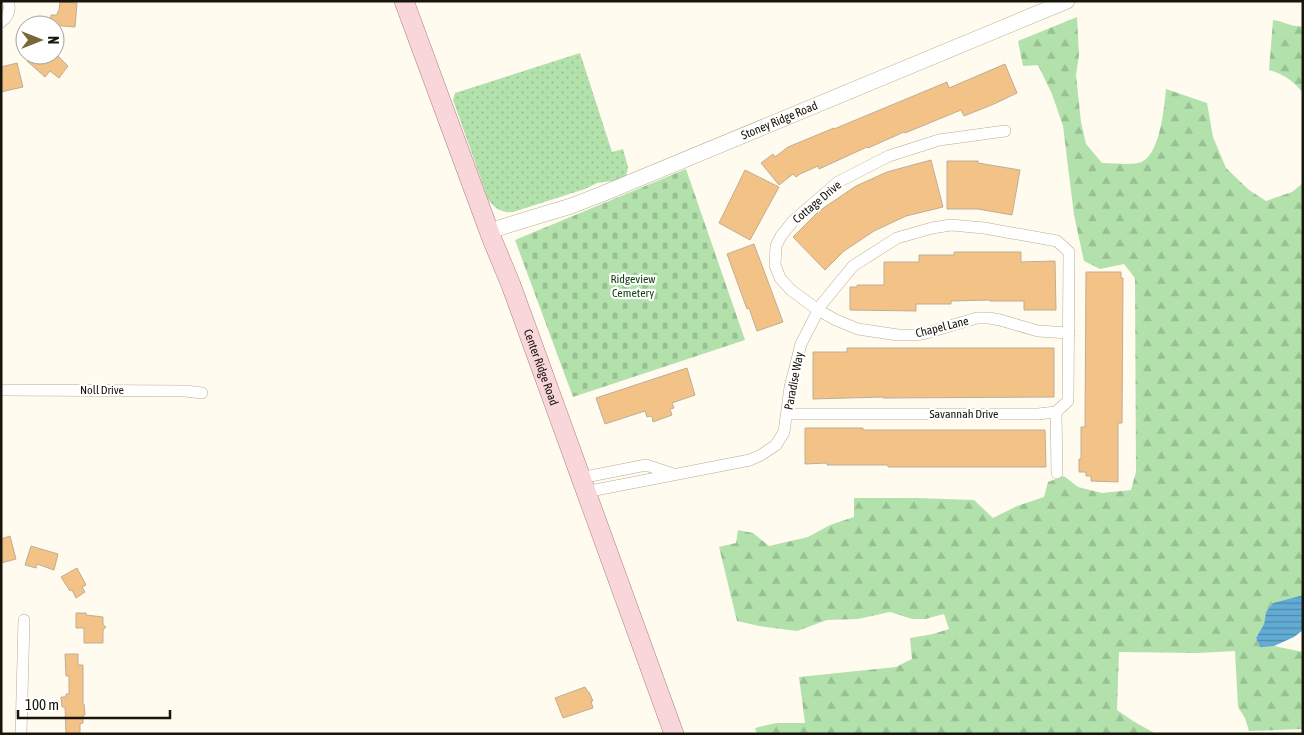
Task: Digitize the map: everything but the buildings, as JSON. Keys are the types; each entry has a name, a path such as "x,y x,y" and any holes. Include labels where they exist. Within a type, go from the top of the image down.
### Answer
{"main road":[{"name":"Center Ridge Road","path":"404,1 489,231 511,285 674,734"}],"street":[{"path":"1,22 8,15 8,1"},
{"name":"Stoney Ridge Road","path":"489,231 571,206 602,194 1067,1"},
{"name":"Cottage Drive","path":"818,310 790,290 780,278 775,265 776,246 793,221 838,182 889,156 939,140 1005,131"},
{"name":"Paradise Way","path":"583,485 674,475 750,460 776,445 784,432 790,386 801,344 821,304 853,266 897,238 932,228 951,225 984,228 1056,241 1069,252 1069,333"},
{"name":"Chapel Lane","path":"818,310 858,329 898,334 926,333 977,318 1000,320 1038,332 1069,333"},
{"path":"1057,472 1056,412 1068,401 1069,333"},
{"name":"Noll Drive","path":"1,390 185,391 202,393"},
{"name":"Savannah Drive","path":"787,414 1038,414 1056,412"},
{"path":"21,734 24,620"}],"green space":[{"path":"1077,17 1079,55 1076,75 1081,122 1086,144 1102,163 1134,164 1145,159 1156,143 1160,132 1166,89 1207,103 1213,137 1226,168 1249,190 1266,201 1292,192 1303,183 1303,595 1273,603 1266,612 1264,624 1256,638 1260,647 1274,646 1303,652 1303,729 1249,731 1245,718 1238,707 1235,651 1198,653 1119,652 1117,710 1156,734 757,734 755,728 776,723 805,723 799,677 896,667 912,659 910,638 949,629 944,614 925,619 912,619 890,612 858,619 827,620 797,631 737,621 719,547 736,543 738,530 753,533 769,546 808,537 830,525 854,517 854,498 974,500 993,518 1017,506 1044,497 1048,482 1064,476 1078,487 1102,493 1131,490 1136,472 1135,278 1124,264 1100,269 1084,261 1074,215 1063,126 1052,94 1038,65 1023,66 1018,41"},
{"path":"1273,20 1303,26 1303,93 1288,78 1269,70"},
{"path":"580,53 612,152 623,149 628,167 626,177 620,180 597,183 585,189 513,212 499,210 488,199 453,100 455,93"},
{"name":"Ridgeview Cemetery","path":"686,169 745,340 573,397 515,240"}],"water":[{"path":"1303,595 1303,630 1294,637 1274,646 1260,647 1256,638 1264,624 1266,612 1273,603"}]}
